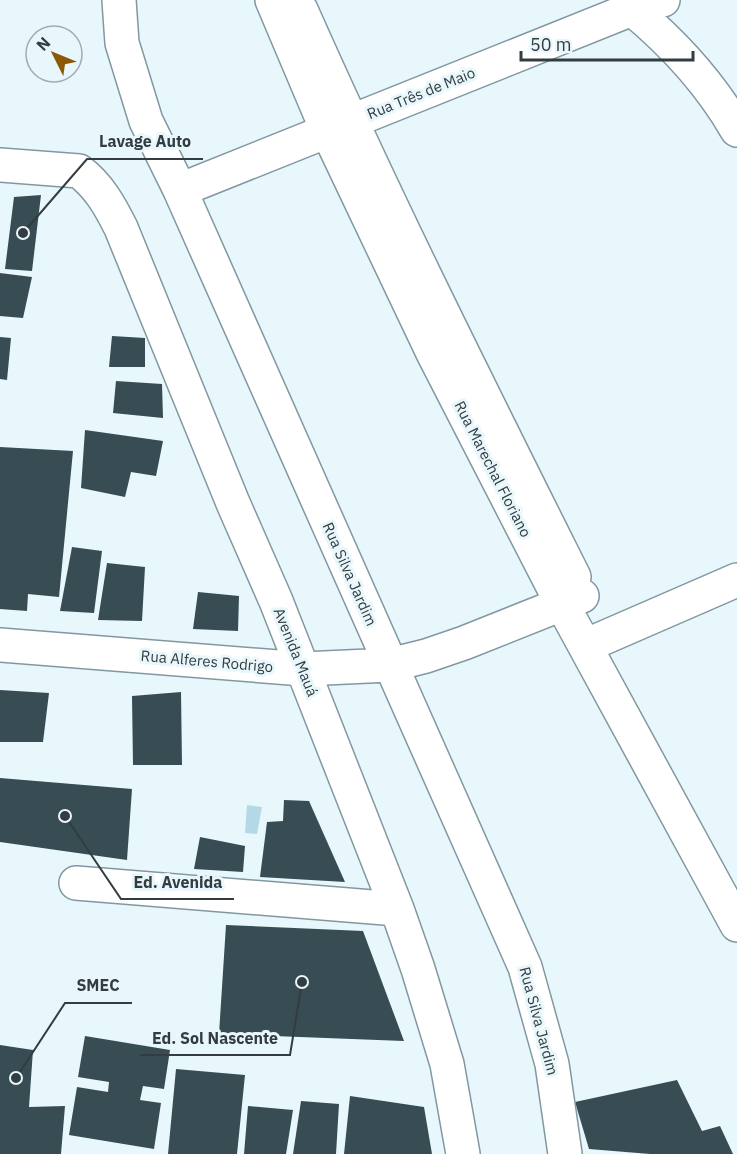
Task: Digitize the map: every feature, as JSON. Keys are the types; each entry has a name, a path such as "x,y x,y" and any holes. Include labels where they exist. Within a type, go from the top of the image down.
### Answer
{"street":[{"name":"Rua Silva Jardim","path":"119,0 122,42 146,121 180,190 525,967 552,1064 565,1154"},
{"name":"Rua Três de Maio","path":"180,190 632,9 663,0"},
{"name":"Rua Marechal Floriano","path":"288,8 433,353 484,426 572,600 737,879"},
{"path":"632,9 658,31 686,60 728,114 737,130"},
{"name":"Avenida Mauá","path":"0,165 79,171 89,178 106,198 121,228 303,669 397,909 447,1064 463,1154"},
{"path":"595,641 737,580"},
{"name":"Rua Alferes Rodrigo","path":"0,645 303,669 390,665 464,643 572,600"},
{"name":"Rua Marechal Floriano","path":"595,641 737,926"},
{"path":"76,883 397,909"}],"water":[{"path":"247,805 262,807 257,834 245,833"}],"building":[{"path":"41,195 32,271 5,269 14,197"},
{"path":"0,273 32,277 23,318 0,316"},
{"path":"112,336 145,338 145,367 109,367"},
{"path":"0,337 11,338 7,380 0,379"},
{"path":"116,381 162,384 163,418 113,413"},
{"path":"85,430 163,441 156,476 131,472 125,497 81,488"},
{"path":"0,447 73,451 59,597 28,594 27,611 0,609"},
{"path":"72,547 102,551 94,613 60,611"},
{"path":"107,563 145,567 142,621 98,620"},
{"path":"198,592 239,596 238,631 193,629"},
{"path":"0,690 49,693 43,742 0,742"},
{"path":"181,692 182,765 133,765 132,696"},
{"path":"0,778 132,789 127,860 0,842"},
{"path":"284,800 309,801 345,882 260,877 267,822 283,821"},
{"path":"200,837 245,846 243,872 194,869"},
{"path":"226,925 363,931 404,1041 219,1034"},
{"path":"85,1036 170,1050 164,1089 143,1086 140,1100 161,1103 154,1149 69,1135 77,1087 108,1092 109,1082 78,1077"},
{"path":"0,1045 33,1050 29,1107 65,1106 61,1154 0,1154"},
{"path":"176,1069 245,1075 237,1154 168,1154"},
{"path":"677,1080 702,1131 720,1126 733,1154 650,1154 589,1149 575,1102"},
{"path":"350,1096 424,1107 432,1154 344,1154"},
{"path":"301,1101 339,1104 336,1154 293,1154"},
{"path":"248,1106 293,1110 286,1154 244,1154"}],"place":[{"name":"Lavage Auto","path":"23,233"},
{"name":"Ed. Avenida","path":"65,816"},
{"name":"Ed. Sol Nascente","path":"302,982"},
{"name":"SMEC","path":"16,1078"}]}
